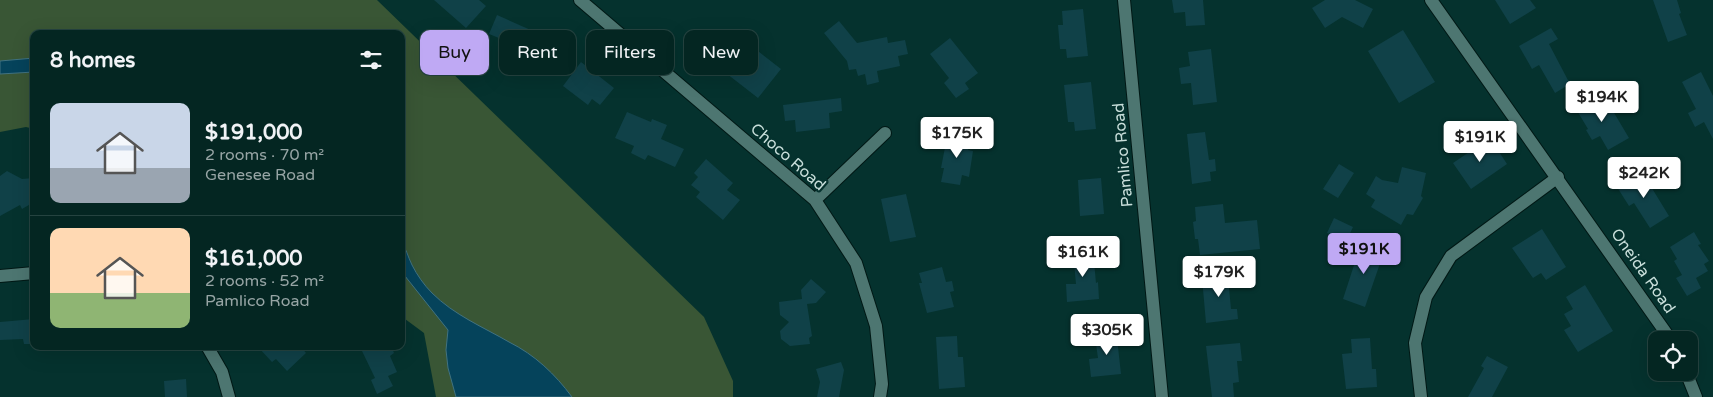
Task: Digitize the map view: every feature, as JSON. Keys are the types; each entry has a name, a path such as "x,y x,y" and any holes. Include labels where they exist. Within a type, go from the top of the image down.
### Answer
{"street":[{"name":"Choco Road","path":"580,0 815,200 856,263 876,326 882,384 880,397"},
{"name":"Pamlico Road","path":"1124,0 1162,397"},
{"name":"Oneida Road","path":"1431,0 1558,177 1665,331"},
{"path":"815,200 884,134"},
{"path":"1420,397 1415,343 1426,297 1452,256 1558,177"},
{"path":"0,276 30,273"},
{"path":"209,350 222,372 229,397"},
{"path":"1690,381 1696,397"}],"green space":[{"path":"0,0 377,0 420,42 420,75 454,75 704,317 733,381 733,397 436,397 424,333 405,319 405,30 30,30 30,128 26,127 0,132"}],"water":[{"path":"30,58 30,72 0,74 0,61"},
{"path":"405,249 423,283 441,301 459,314 536,359 559,381 572,397 456,397 448,368 446,350 448,330 405,276"}],"building":[{"path":"434,0 479,0 486,6 466,28"},
{"path":"1172,0 1203,0 1205,25 1186,26 1185,12 1174,13"},
{"path":"1325,0 1355,0 1373,9 1363,28 1342,17 1325,28 1312,8"},
{"path":"1495,0 1530,0 1536,8 1510,24"},
{"path":"1653,0 1677,0 1681,13 1679,14 1687,35 1668,42"},
{"path":"1083,9 1088,56 1067,58 1066,49 1060,49 1058,25 1063,25 1062,11"},
{"path":"497,15 531,30 499,30 499,38 489,34"},
{"path":"839,21 857,43 887,37 888,43 905,40 908,54 898,56 900,66 877,71 879,82 867,85 865,74 858,76 856,69 849,70 847,61 824,33"},
{"path":"1551,28 1558,39 1549,44 1570,84 1555,93 1539,65 1532,69 1519,46"},
{"path":"1403,30 1435,82 1399,103 1368,51"},
{"path":"950,38 978,73 965,83 969,89 956,98 944,83 949,78 930,54"},
{"path":"1211,49 1217,102 1193,105 1191,83 1181,84 1179,68 1190,66 1188,52"},
{"path":"758,51 781,69 758,98 728,75 758,75"},
{"path":"581,62 586,66 586,75 598,75 614,88 600,105 592,99 588,105 563,86 571,75 576,75 576,69"},
{"path":"1701,72 1713,96 1713,139 1704,122 1695,127 1688,113 1696,109 1682,82"},
{"path":"1091,82 1096,129 1075,131 1074,122 1068,122 1064,85"},
{"path":"1597,96 1601,104 1607,101 1629,138 1608,150 1600,136 1592,140 1576,109"},
{"path":"841,98 842,111 829,113 830,128 796,132 795,120 785,121 783,105"},
{"path":"627,112 651,122 652,119 667,125 661,139 684,149 675,167 648,155 645,160 631,153 634,146 615,138"},
{"path":"948,132 971,136 968,150 973,151 969,177 962,175 960,185 941,182 944,168 941,168"},
{"path":"1205,132 1209,160 1215,159 1216,171 1210,172 1211,181 1192,184 1187,134"},
{"path":"1490,138 1507,164 1471,189 1453,163"},
{"path":"706,159 733,183 727,190 740,200 723,220 696,197 700,192 691,185 698,177 694,173"},
{"path":"1339,164 1354,173 1338,198 1323,189"},
{"path":"1402,167 1426,173 1421,196 1423,198 1413,215 1407,214 1401,225 1371,207 1375,200 1366,194 1376,176 1382,180 1398,183"},
{"path":"7,171 22,179 30,178 30,204 22,209 20,205 0,216 0,176"},
{"path":"1642,172 1669,216 1650,228 1634,203 1629,206 1617,187"},
{"path":"1101,178 1104,214 1080,216 1078,180"},
{"path":"906,194 916,237 890,242 881,199"},
{"path":"1223,204 1225,223 1257,220 1260,249 1200,255 1198,239 1195,239 1193,222 1196,221 1195,207"},
{"path":"1334,218 1353,227 1346,242 1327,233"},
{"path":"1542,229 1566,267 1546,280 1541,273 1533,278 1512,248"},
{"path":"1694,232 1701,244 1698,245 1709,261 1704,264 1708,271 1696,278 1701,288 1687,296 1676,278 1682,275 1674,261 1677,259 1670,247"},
{"path":"1370,241 1386,246 1365,307 1343,299 1356,259 1363,261"},
{"path":"1093,250 1099,299 1067,302 1066,284 1076,284 1073,251"},
{"path":"942,267 946,282 952,281 954,291 950,292 954,307 927,313 919,283 922,283 919,273"},
{"path":"1238,274 1240,287 1229,288 1231,309 1237,309 1238,319 1206,323 1202,278"},
{"path":"811,279 826,292 816,303 807,304 812,336 809,338 810,344 790,346 781,339 780,331 789,322 780,315 779,302 802,299 801,290"},
{"path":"1585,285 1613,331 1578,352 1564,330 1571,326 1564,314 1573,309 1566,297"},
{"path":"30,319 30,344 24,344 23,339 0,340 0,322"},
{"path":"1116,329 1121,374 1091,377 1089,359 1098,358 1096,344 1103,343 1102,330"},
{"path":"957,336 958,357 963,357 965,387 939,389 936,337"},
{"path":"1370,338 1372,369 1376,369 1377,387 1346,389 1342,354 1352,353 1351,339"},
{"path":"1240,343 1242,361 1237,361 1239,382 1233,383 1234,397 1212,397 1206,346"},
{"path":"261,350 303,350 306,353 287,371 276,359 272,362"},
{"path":"393,350 394,353 390,356 397,372 388,376 393,386 377,394 371,380 375,378 362,351"},
{"path":"1487,356 1508,367 1492,397 1468,397 1484,368 1481,366"},
{"path":"841,362 844,370 839,397 817,397 820,382 816,369"},
{"path":"186,379 187,397 165,397 164,381"}]}
